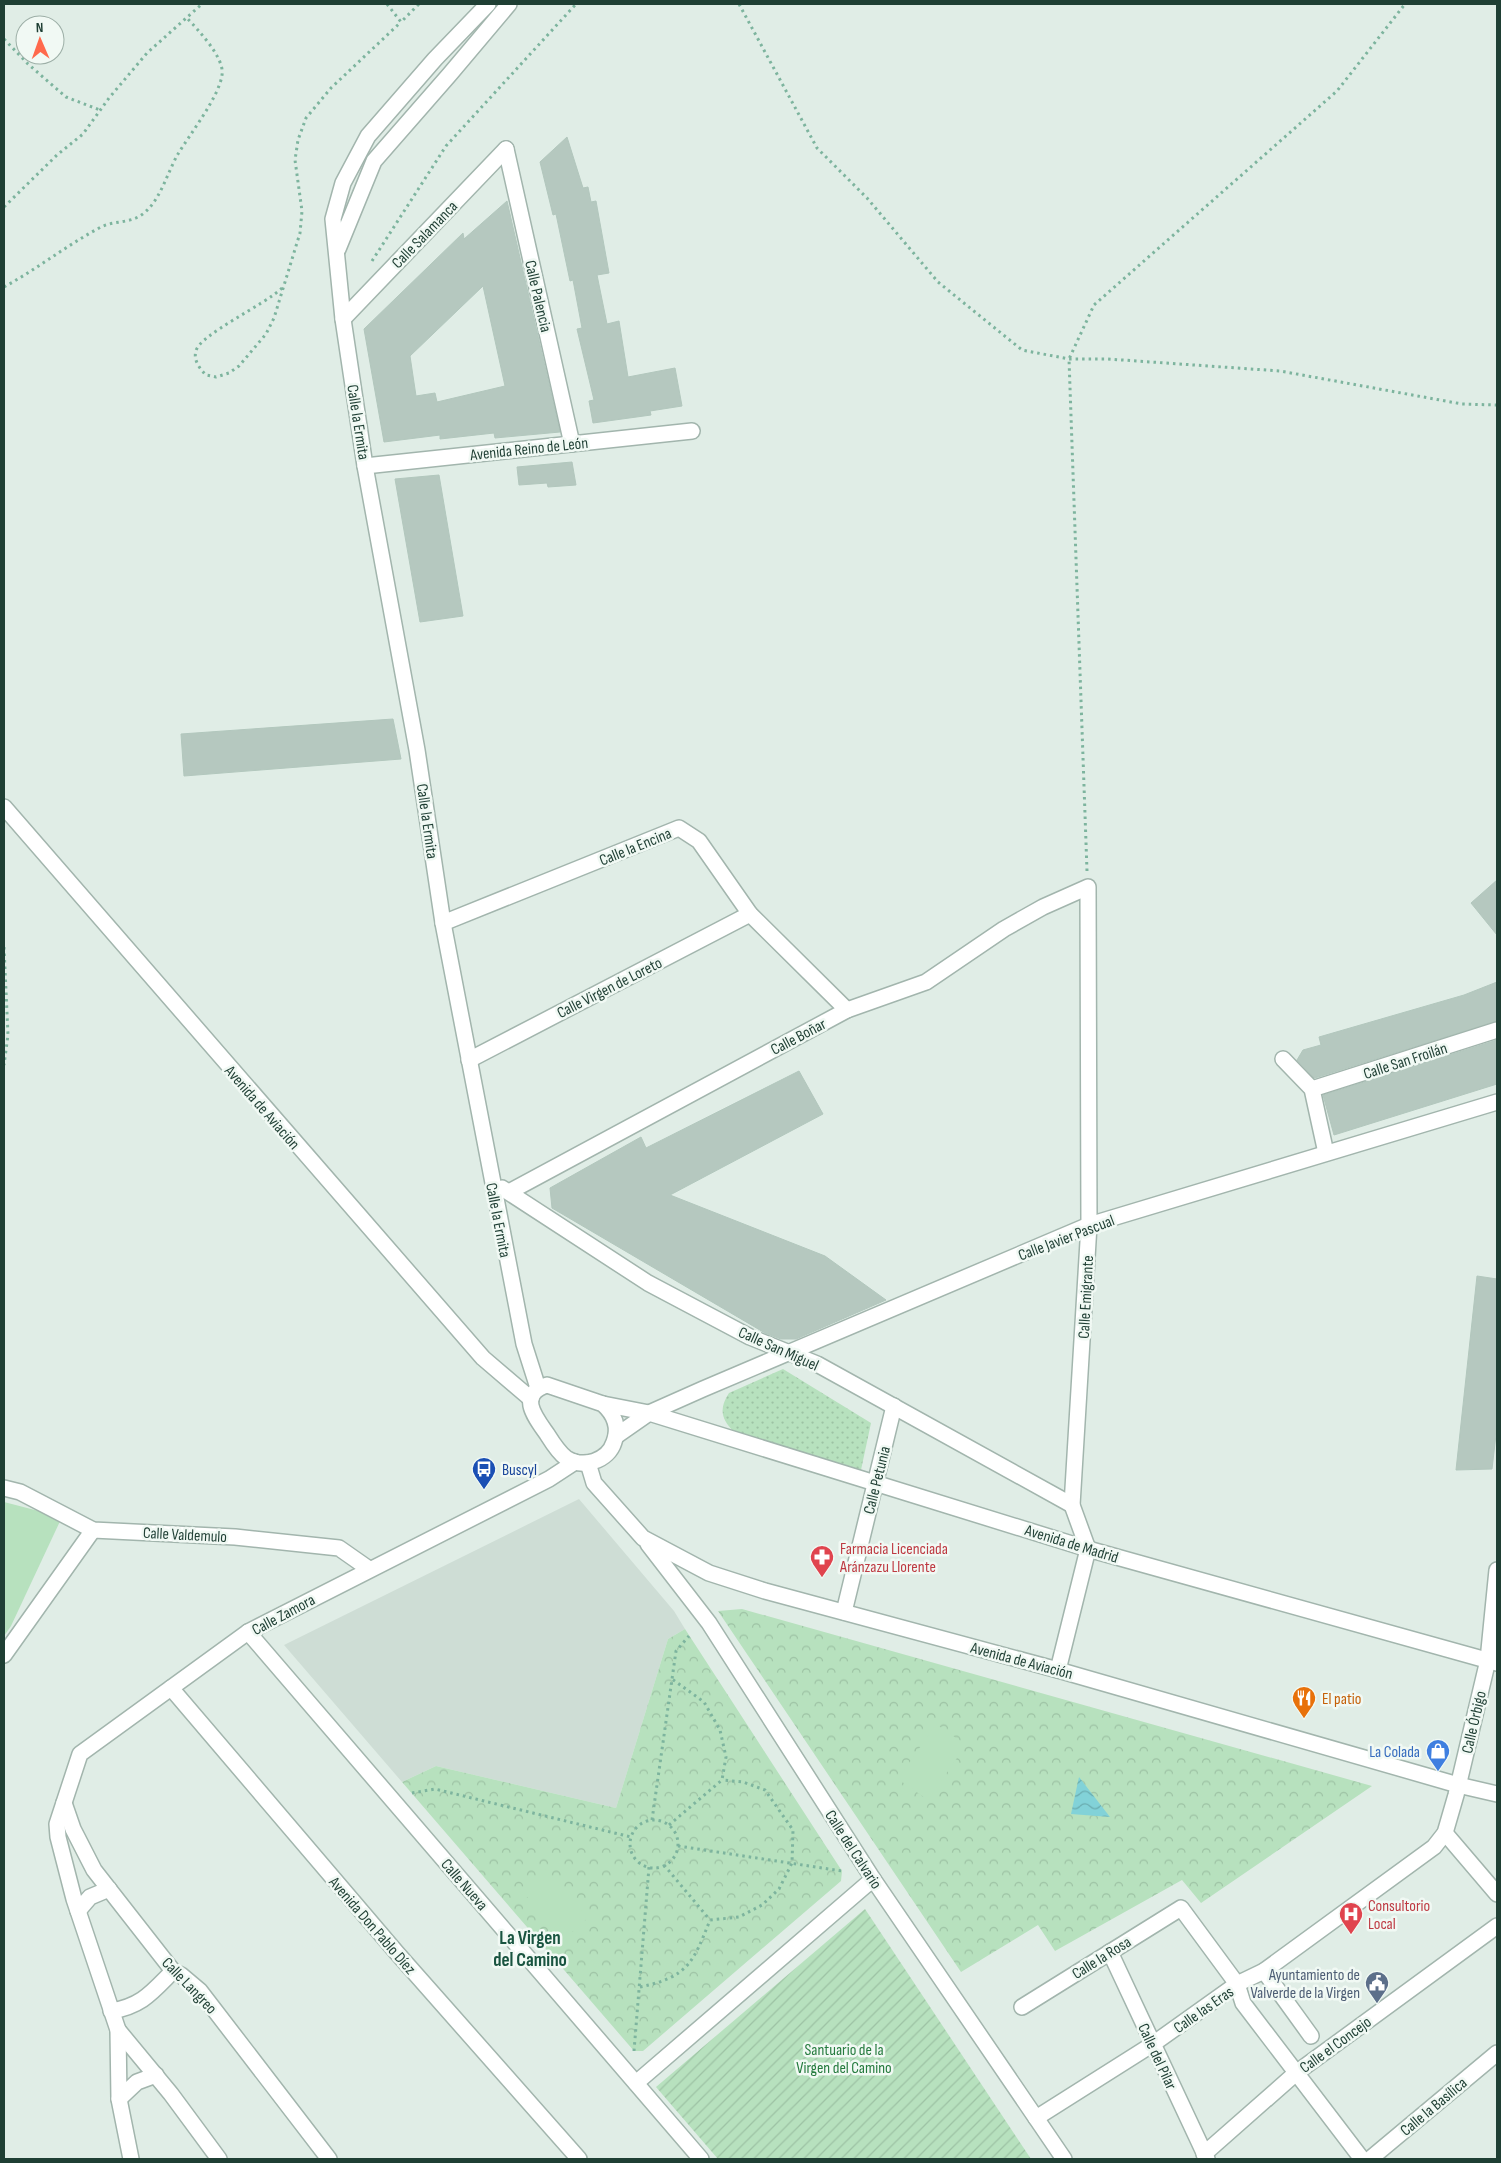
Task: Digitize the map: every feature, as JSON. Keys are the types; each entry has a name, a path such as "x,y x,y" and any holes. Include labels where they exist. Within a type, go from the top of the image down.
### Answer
{"street":[{"name":"Calle la Ermita","path":"488,4 435,59 368,136 343,183 333,220 343,319 365,466 417,750 443,923 492,1182 535,1394"},
{"path":"337,250 374,161 509,4"},
{"name":"Calle Salamanca","path":"343,319 506,149"},
{"name":"Calle Palencia","path":"506,149 572,444"},
{"name":"Avenida Reino de León","path":"365,466 692,431"},
{"name":"Avenida de Aviación","path":"4,807 476,1350 535,1394"},
{"name":"Calle la Encina","path":"443,923 679,828 699,841 750,914 847,1010"},
{"name":"Calle Boñar","path":"509,1192 847,1010 926,982 1004,929 1043,907 1088,887"},
{"name":"Calle Emigrante","path":"1088,887 1089,1225 1072,1505 1088,1548"},
{"name":"Calle Virgen de Loreto","path":"469,1060 750,914"},
{"name":"Calle San Froilán","path":"1312,1089 1497,1030"},
{"path":"1283,1059 1312,1089 1326,1153"},
{"name":"Calle Javier Pascual","path":"616,1436 649,1413 1089,1225 1497,1102"},
{"name":"Calle San Miguel","path":"492,1182 648,1283 750,1337 817,1364 1072,1505"},
{"path":"603,1404 614,1416 616,1436 608,1452 601,1458 581,1462 566,1458 558,1450 532,1412 535,1394 547,1385 552,1385 603,1404 649,1413"},
{"name":"Calle Petunia","path":"844,1612 894,1406"},
{"name":"Avenida de Madrid","path":"649,1413 874,1484 1088,1548 1492,1662"},
{"path":"549,1479 558,1450"},
{"name":"Avenida de Aviación","path":"581,1462 594,1483 643,1538 709,1573 1058,1670 1458,1785 1497,1794"},
{"name":"Calle Zamora","path":"118,2030 78,1911 58,1837 57,1824 80,1754 248,1632 581,1462"},
{"name":"Calle Valdemulo","path":"4,1488 20,1492 93,1530 235,1537 339,1548 369,1569"},
{"path":"4,1655 93,1530"},
{"name":"Calle del Calvario","path":"643,1538 709,1623 873,1879 1064,2159"},
{"path":"1058,1670 1088,1548"},
{"name":"Calle Órbigo","path":"1458,1785 1492,1662 1497,1570"},
{"name":"Calle Nueva","path":"248,1632 702,2159"},
{"name":"Avenida Don Pablo Díez","path":"171,1688 397,1953 579,2159"},
{"name":"Calle las Eras","path":"1036,2118 1153,2044 1237,1984 1264,1971 1434,1847 1445,1833 1458,1785"},
{"name":"Calle Langreo","path":"64,1803 72,1829 94,1870 173,1971 182,1975 200,1991 329,2159"},
{"path":"1445,1833 1497,1894"},
{"path":"636,2083 873,1879"},
{"path":"78,1911 90,1897 109,1889"},
{"name":"Calle la Rosa","path":"1022,2007 1181,1908 1237,1984"},
{"name":"Calle el Concejo","path":"1206,2157 1296,2073 1497,1926"},
{"name":"Calle del Pilar","path":"1110,1952 1206,2157"},
{"path":"111,2011 130,2008 147,1996 173,1971"},
{"path":"1264,1971 1311,2036"},
{"path":"1237,1984 1243,2003 1362,2159"},
{"path":"118,2030 156,2075 219,2159"},
{"path":"118,2030 120,2099 131,2159"},
{"name":"Calle la Basílica","path":"1370,2159 1497,2053"},
{"path":"120,2099 136,2082 156,2075"}],"path":[{"path":"4,207 57,155 83,134 100,110 148,53 202,4"},
{"path":"387,4 401,22"},
{"path":"282,288 266,302 223,326 199,345 195,351 196,362 206,374 216,377 229,373 239,366 256,349 274,318 300,233 302,211 295,160 298,140 306,118 331,88 419,4"},
{"path":"369,265 446,146 576,4"},
{"path":"739,4 817,148 867,198 938,282 1022,350 1069,360 1108,359 1280,371 1462,404 1497,405"},
{"path":"1088,887 1069,360 1094,305 1337,91 1405,4"},
{"path":"4,287 30,273 103,226 134,220 144,214 154,202 176,156 214,96 222,74 221,64 212,48 187,18"},
{"path":"4,39 28,64 66,98 100,110"},
{"path":"4,947 8,1035 4,1066"},
{"path":"652,1820 676,1651 689,1636"},
{"path":"669,1826 722,1780 726,1757 720,1730 704,1702 672,1679"},
{"path":"710,1920 739,1917 762,1905 779,1889 792,1863 793,1830 766,1790 743,1782 722,1780"},
{"path":"412,1792 435,1789 631,1837"},
{"path":"652,1820 662,1821 669,1826 674,1831 678,1846 671,1860 664,1865 649,1867 642,1864 632,1853 631,1837 640,1824 652,1820"},
{"path":"678,1846 842,1871"},
{"path":"664,1865 710,1920"},
{"path":"634,2051 649,1867"},
{"path":"640,1987 665,1982 686,1969 702,1940 710,1920"}],"shaded area":[{"path":"579,1499 674,1611 685,1629 668,1639 616,1808 436,1766 402,1782 284,1645"}],"green space":[{"path":"783,1369 871,1423 861,1470 733,1431 729,1427 724,1418 723,1408 729,1393"},
{"path":"4,1502 62,1517 11,1626 4,1636"},
{"path":"742,1609 1372,1786 1201,1903 1182,1880 1055,1951 1038,1925 961,1972 718,1611"},
{"path":"685,1629 842,1871 841,1881 643,2051 634,2051 402,1782 436,1766 616,1808 668,1639"},
{"path":"936,1724 966,1745 928,1800 898,1779"},
{"path":"545,1869 588,1918 564,1939 521,1890"},
{"name":"Santuario de la Virgen del Camino","path":"865,1909 1031,2159 718,2159 656,2087"}],"water":[{"path":"1079,1777 1110,1817 1071,1814"}],"building":[{"path":"567,137 583,188 588,187 591,202 596,201 609,273 597,275 607,324 619,321 628,377 675,368 682,406 650,411 651,415 593,423 589,401 594,400 577,329 582,328 573,280 570,281 556,214 553,215 540,162"},
{"path":"507,201 560,432 495,438 494,433 440,439 440,435 384,442 364,329 463,233 464,239","holes":["483,286 505,386 437,402 435,393 416,396 410,356"]},
{"path":"572,462 576,485 548,487 547,483 519,485 517,467"},
{"path":"439,475 463,616 420,622 395,479"},
{"path":"393,719 401,759 184,776 181,734"},
{"path":"1497,880 1497,935 1471,903"},
{"path":"1497,982 1497,1021 1314,1078 1297,1060 1303,1050 1321,1045 1319,1037 1464,995"},
{"path":"1497,1040 1497,1084 1334,1135 1323,1095"},
{"path":"799,1071 823,1114 670,1195 825,1256 886,1300 796,1339 781,1339 765,1333 552,1208 550,1188 641,1137 646,1148"},
{"path":"1477,1276 1497,1279 1497,1426 1492,1469 1456,1470"}],"place":[{"name":"Buscyl","path":"484,1490"},
{"name":"Farmacia Licenciada Aránzazu Llorente","path":"822,1578"},
{"name":"El patio","path":"1304,1719"},
{"name":"La Colada","path":"1438,1772"},
{"name":"Consultorio Local","path":"1351,1935"},
{"name":"Ayuntamiento de Valverde de la Virgen","path":"1377,2004"}],"district":[{"name":"La Virgen del Camino","path":"530,1948"}]}
